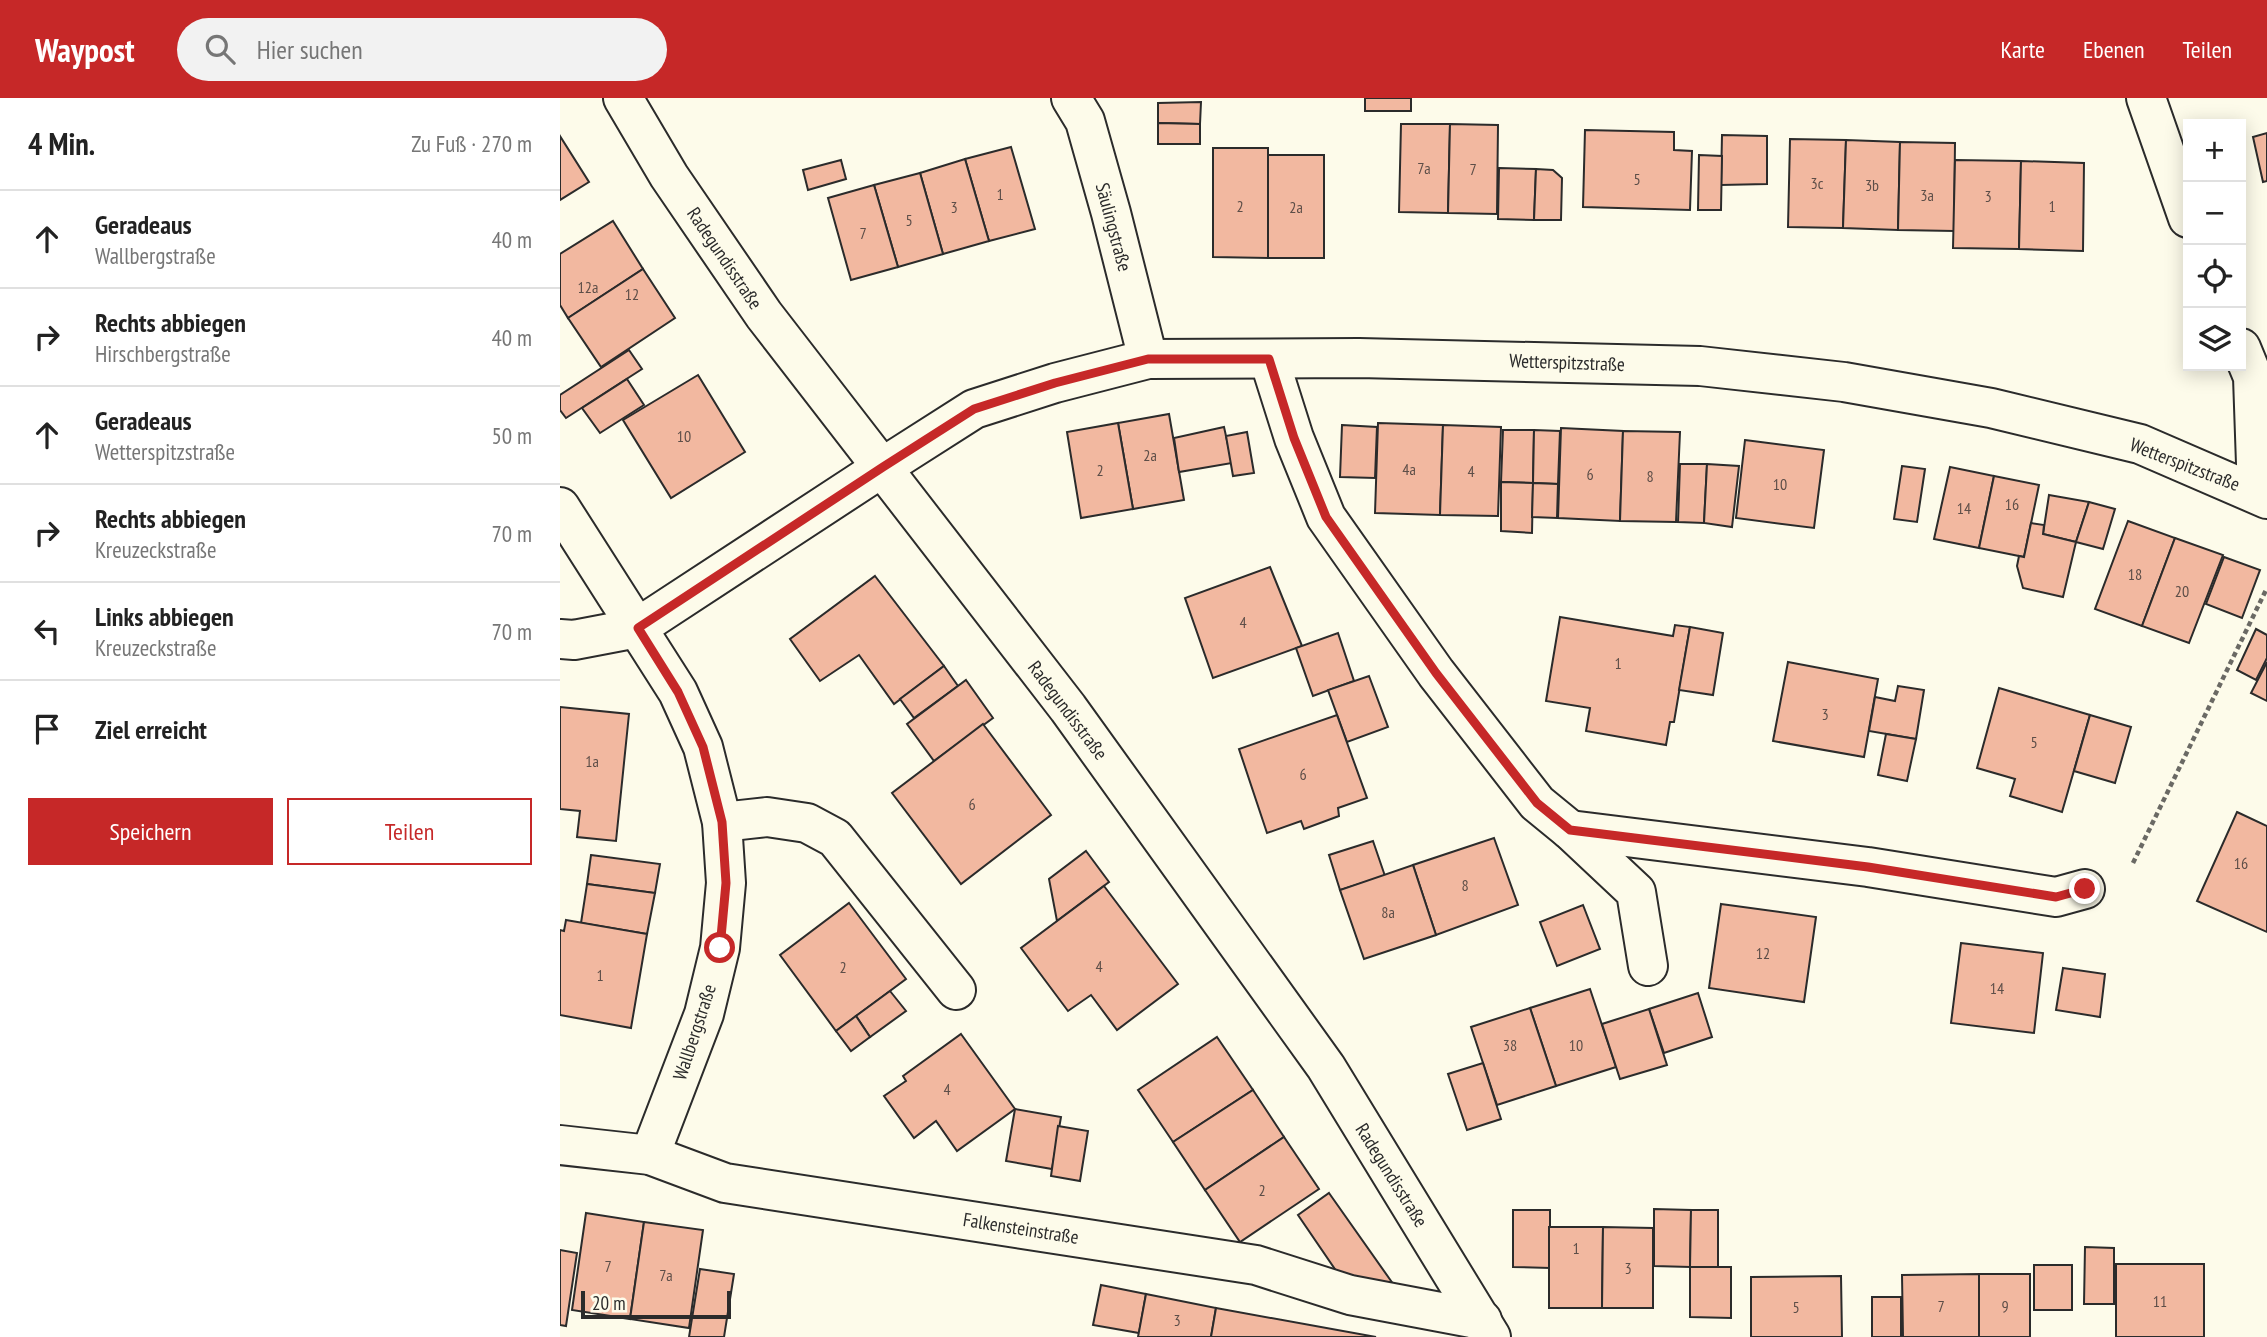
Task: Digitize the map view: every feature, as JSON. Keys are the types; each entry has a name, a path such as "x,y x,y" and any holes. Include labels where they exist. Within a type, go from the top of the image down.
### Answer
{"street":[{"name":"Radegundisstraße","path":"623,98 669,176 764,315 1068,708 1325,1067 1486,1328"},
{"name":"Säulingstraße","path":"1071,98 1085,121 1148,359"},
{"path":"2146,98 2183,204"},
{"name":"Wetterspitzstraße","path":"638,628 974,409 1055,383 1148,359 1496,360 1699,366 1844,382 1991,408 2140,444 2262,496"},
{"path":"1269,359 1294,438 1326,517 1436,673 1537,803 1636,892 1648,966"},
{"path":"2246,360 2253,377 2262,496"},
{"name":"Wallbergstraße","path":"560,507 678,692 703,747 722,822 726,883 720,948 704,1014 650,1155"},
{"path":"560,639 574,640 638,628"},
{"path":"722,822 767,817 807,823 835,838 956,990"},
{"path":"1570,830 1868,867 2056,897 2085,889"},
{"name":"Falkensteinstraße","path":"560,1145 650,1155 725,1183 1256,1265 1350,1295 1486,1328"}],"path":[{"path":"2133,863 2267,588"}],"building":[{"path":"1365,98 1411,98 1411,111 1365,111"},
{"path":"1201,102 1200,124 1158,123 1158,103"},
{"path":"1158,123 1200,124 1200,144 1158,144"},
{"path":"1401,124 1450,124 1448,213 1399,212"},
{"path":"1450,124 1498,125 1497,214 1448,213"},
{"path":"1585,130 1674,132 1674,150 1692,151 1690,210 1583,207"},
{"path":"2267,133 2267,181 2263,182 2253,137"},
{"path":"1722,135 1767,136 1767,184 1721,185"},
{"path":"560,136 589,182 560,200"},
{"path":"1790,139 1846,140 1843,228 1788,227"},
{"path":"1846,140 1900,142 1898,230 1843,228"},
{"path":"1900,142 1955,143 1954,231 1898,230"},
{"path":"1011,147 1035,229 989,241 965,159"},
{"path":"1213,148 1268,148 1268,258 1213,257"},
{"path":"1268,155 1324,155 1324,258 1268,258"},
{"path":"1699,155 1722,156 1721,210 1698,210"},
{"path":"965,159 989,241 943,254 920,173"},
{"path":"841,160 846,179 808,190 803,170"},
{"path":"1955,160 2021,161 2019,249 1953,248"},
{"path":"2021,161 2084,163 2083,251 2019,249"},
{"path":"1499,168 1536,169 1534,220 1498,219"},
{"path":"1536,169 1553,170 1562,178 1561,220 1534,220"},
{"path":"920,173 943,254 898,267 874,185"},
{"path":"874,185 898,267 851,280 828,198"},
{"path":"613,221 643,269 568,318 560,305 560,254"},
{"path":"643,269 675,318 601,367 568,318"},
{"path":"629,350 642,369 566,418 560,410 560,395"},
{"path":"698,375 745,452 671,498 623,420"},
{"path":"627,379 644,405 600,433 582,408"},
{"path":"1169,414 1184,500 1133,509 1118,423"},
{"path":"1118,423 1133,509 1081,518 1067,432"},
{"path":"1378,423 1443,425 1440,515 1375,513"},
{"path":"1342,425 1377,427 1375,478 1340,477"},
{"path":"1443,425 1501,427 1498,516 1440,515"},
{"path":"1224,427 1232,463 1179,472 1174,438"},
{"path":"1561,428 1623,431 1620,521 1558,518"},
{"path":"1503,430 1534,430 1533,483 1501,482"},
{"path":"1534,430 1560,431 1558,484 1533,483"},
{"path":"1623,431 1680,432 1676,522 1620,521"},
{"path":"1247,432 1254,473 1233,476 1226,436"},
{"path":"1745,440 1824,450 1814,528 1736,518"},
{"path":"1680,464 1707,464 1704,523 1678,522"},
{"path":"1707,464 1739,466 1732,527 1704,523"},
{"path":"1902,466 1925,469 1917,522 1894,519"},
{"path":"1950,467 1994,476 1979,548 1934,539"},
{"path":"1994,476 2039,485 2024,557 1979,548"},
{"path":"1501,482 1533,483 1532,533 1501,531"},
{"path":"1533,483 1558,484 1557,518 1532,517"},
{"path":"2049,495 2089,502 2076,542 2043,534"},
{"path":"2089,502 2115,509 2103,549 2076,542"},
{"path":"2128,521 2175,538 2142,626 2095,609"},
{"path":"2031,523 2044,525 2043,534 2076,542 2063,597 2023,588 2017,566 2019,556 2024,557"},
{"path":"2175,538 2223,555 2189,643 2142,626"},
{"path":"2224,557 2260,570 2242,618 2206,604"},
{"path":"1270,567 1302,646 1213,678 1185,598"},
{"path":"875,576 944,666 894,704 859,655 820,681 790,639"},
{"path":"1560,617 1673,636 1675,625 1690,627 1674,722 1670,722 1666,745 1586,731 1590,708 1546,701"},
{"path":"1690,627 1723,633 1713,695 1679,690"},
{"path":"2256,629 2267,635 2267,658 2256,680 2237,670"},
{"path":"1338,633 1354,681 1313,696 1296,648"},
{"path":"1788,662 1878,679 1864,757 1773,741"},
{"path":"2267,662 2267,701 2251,693"},
{"path":"944,666 958,686 914,718 900,699"},
{"path":"1369,676 1388,727 1347,742 1328,690"},
{"path":"966,680 993,718 934,761 907,724"},
{"path":"1898,686 1924,690 1916,739 1869,731 1875,697 1895,701"},
{"path":"1999,688 2090,715 2062,812 2010,796 2015,779 1977,768"},
{"path":"560,707 629,714 616,841 577,837 580,811 560,809"},
{"path":"1337,715 1367,798 1338,808 1339,816 1304,829 1301,821 1267,833 1239,749"},
{"path":"2090,715 2131,727 2115,783 2074,771"},
{"path":"983,724 1051,815 961,884 892,793"},
{"path":"1886,734 1916,739 1907,781 1878,775"},
{"path":"2237,812 2267,826 2267,932 2197,901"},
{"path":"1494,838 1518,905 1436,935 1413,865"},
{"path":"1373,841 1385,876 1340,890 1329,855"},
{"path":"1086,851 1109,882 1057,921 1049,879"},
{"path":"591,855 660,864 655,893 587,884"},
{"path":"1413,865 1436,935 1364,959 1340,890"},
{"path":"587,884 655,893 647,934 581,923"},
{"path":"1104,886 1178,984 1117,1030 1091,995 1068,1011 1021,948"},
{"path":"849,903 906,979 836,1031 780,955"},
{"path":"1721,904 1816,917 1804,1002 1709,988"},
{"path":"1583,905 1600,949 1557,966 1540,922"},
{"path":"566,920 647,934 631,1028 560,1015 560,930 564,931"},
{"path":"1961,943 2043,953 2034,1033 1951,1023"},
{"path":"2063,968 2105,974 2100,1017 2056,1010"},
{"path":"1590,989 1616,1067 1556,1086 1530,1008"},
{"path":"890,991 906,1011 870,1037 856,1016"},
{"path":"1698,993 1712,1037 1664,1053 1649,1009"},
{"path":"1530,1008 1556,1086 1497,1105 1471,1027"},
{"path":"1649,1009 1667,1065 1620,1079 1602,1024"},
{"path":"856,1016 870,1037 851,1051 836,1031"},
{"path":"961,1034 1015,1109 957,1151 936,1121 914,1138 884,1096 906,1081 903,1076"},
{"path":"1217,1037 1253,1090 1173,1142 1138,1090"},
{"path":"1483,1063 1501,1119 1467,1130 1448,1074"},
{"path":"1253,1090 1284,1137 1205,1190 1173,1142"},
{"path":"1015,1109 1061,1117 1052,1169 1006,1161"},
{"path":"1058,1126 1088,1131 1080,1181 1051,1176"},
{"path":"1284,1137 1319,1189 1240,1242 1205,1190"},
{"path":"1329,1193 1396,1288 1341,1278 1298,1215"},
{"path":"1654,1209 1691,1210 1690,1267 1654,1266"},
{"path":"1513,1210 1550,1210 1550,1268 1513,1267"},
{"path":"1691,1210 1718,1210 1718,1267 1690,1267"},
{"path":"586,1213 644,1222 630,1319 572,1310"},
{"path":"644,1222 703,1230 689,1328 630,1319"},
{"path":"1549,1227 1603,1227 1602,1308 1549,1308"},
{"path":"1603,1227 1653,1228 1653,1308 1602,1308"},
{"path":"2085,1247 2114,1248 2114,1304 2084,1304"},
{"path":"560,1250 577,1253 566,1326 560,1325"},
{"path":"2116,1264 2204,1264 2204,1337 2116,1337"},
{"path":"2034,1265 2072,1265 2072,1310 2034,1310"},
{"path":"1690,1267 1731,1267 1731,1318 1690,1317"},
{"path":"700,1269 734,1274 724,1337 689,1337"},
{"path":"1979,1274 1979,1337 1903,1337 1902,1275"},
{"path":"1979,1274 2030,1274 2030,1337 1979,1337"},
{"path":"1841,1276 1842,1337 1751,1337 1751,1277"},
{"path":"1101,1285 1146,1294 1139,1333 1093,1325"},
{"path":"1146,1294 1216,1308 1211,1337 1138,1337"},
{"path":"1872,1297 1901,1297 1901,1337 1872,1337"},
{"path":"1216,1308 1376,1337 1211,1337"}],"route":[{"path":"720,948 726,883 722,822 703,747 678,692 638,628 974,409 1055,383 1148,359 1269,359 1294,438 1326,517 1436,673 1537,803 1570,830 1868,867 2056,897 2085,889"}]}
